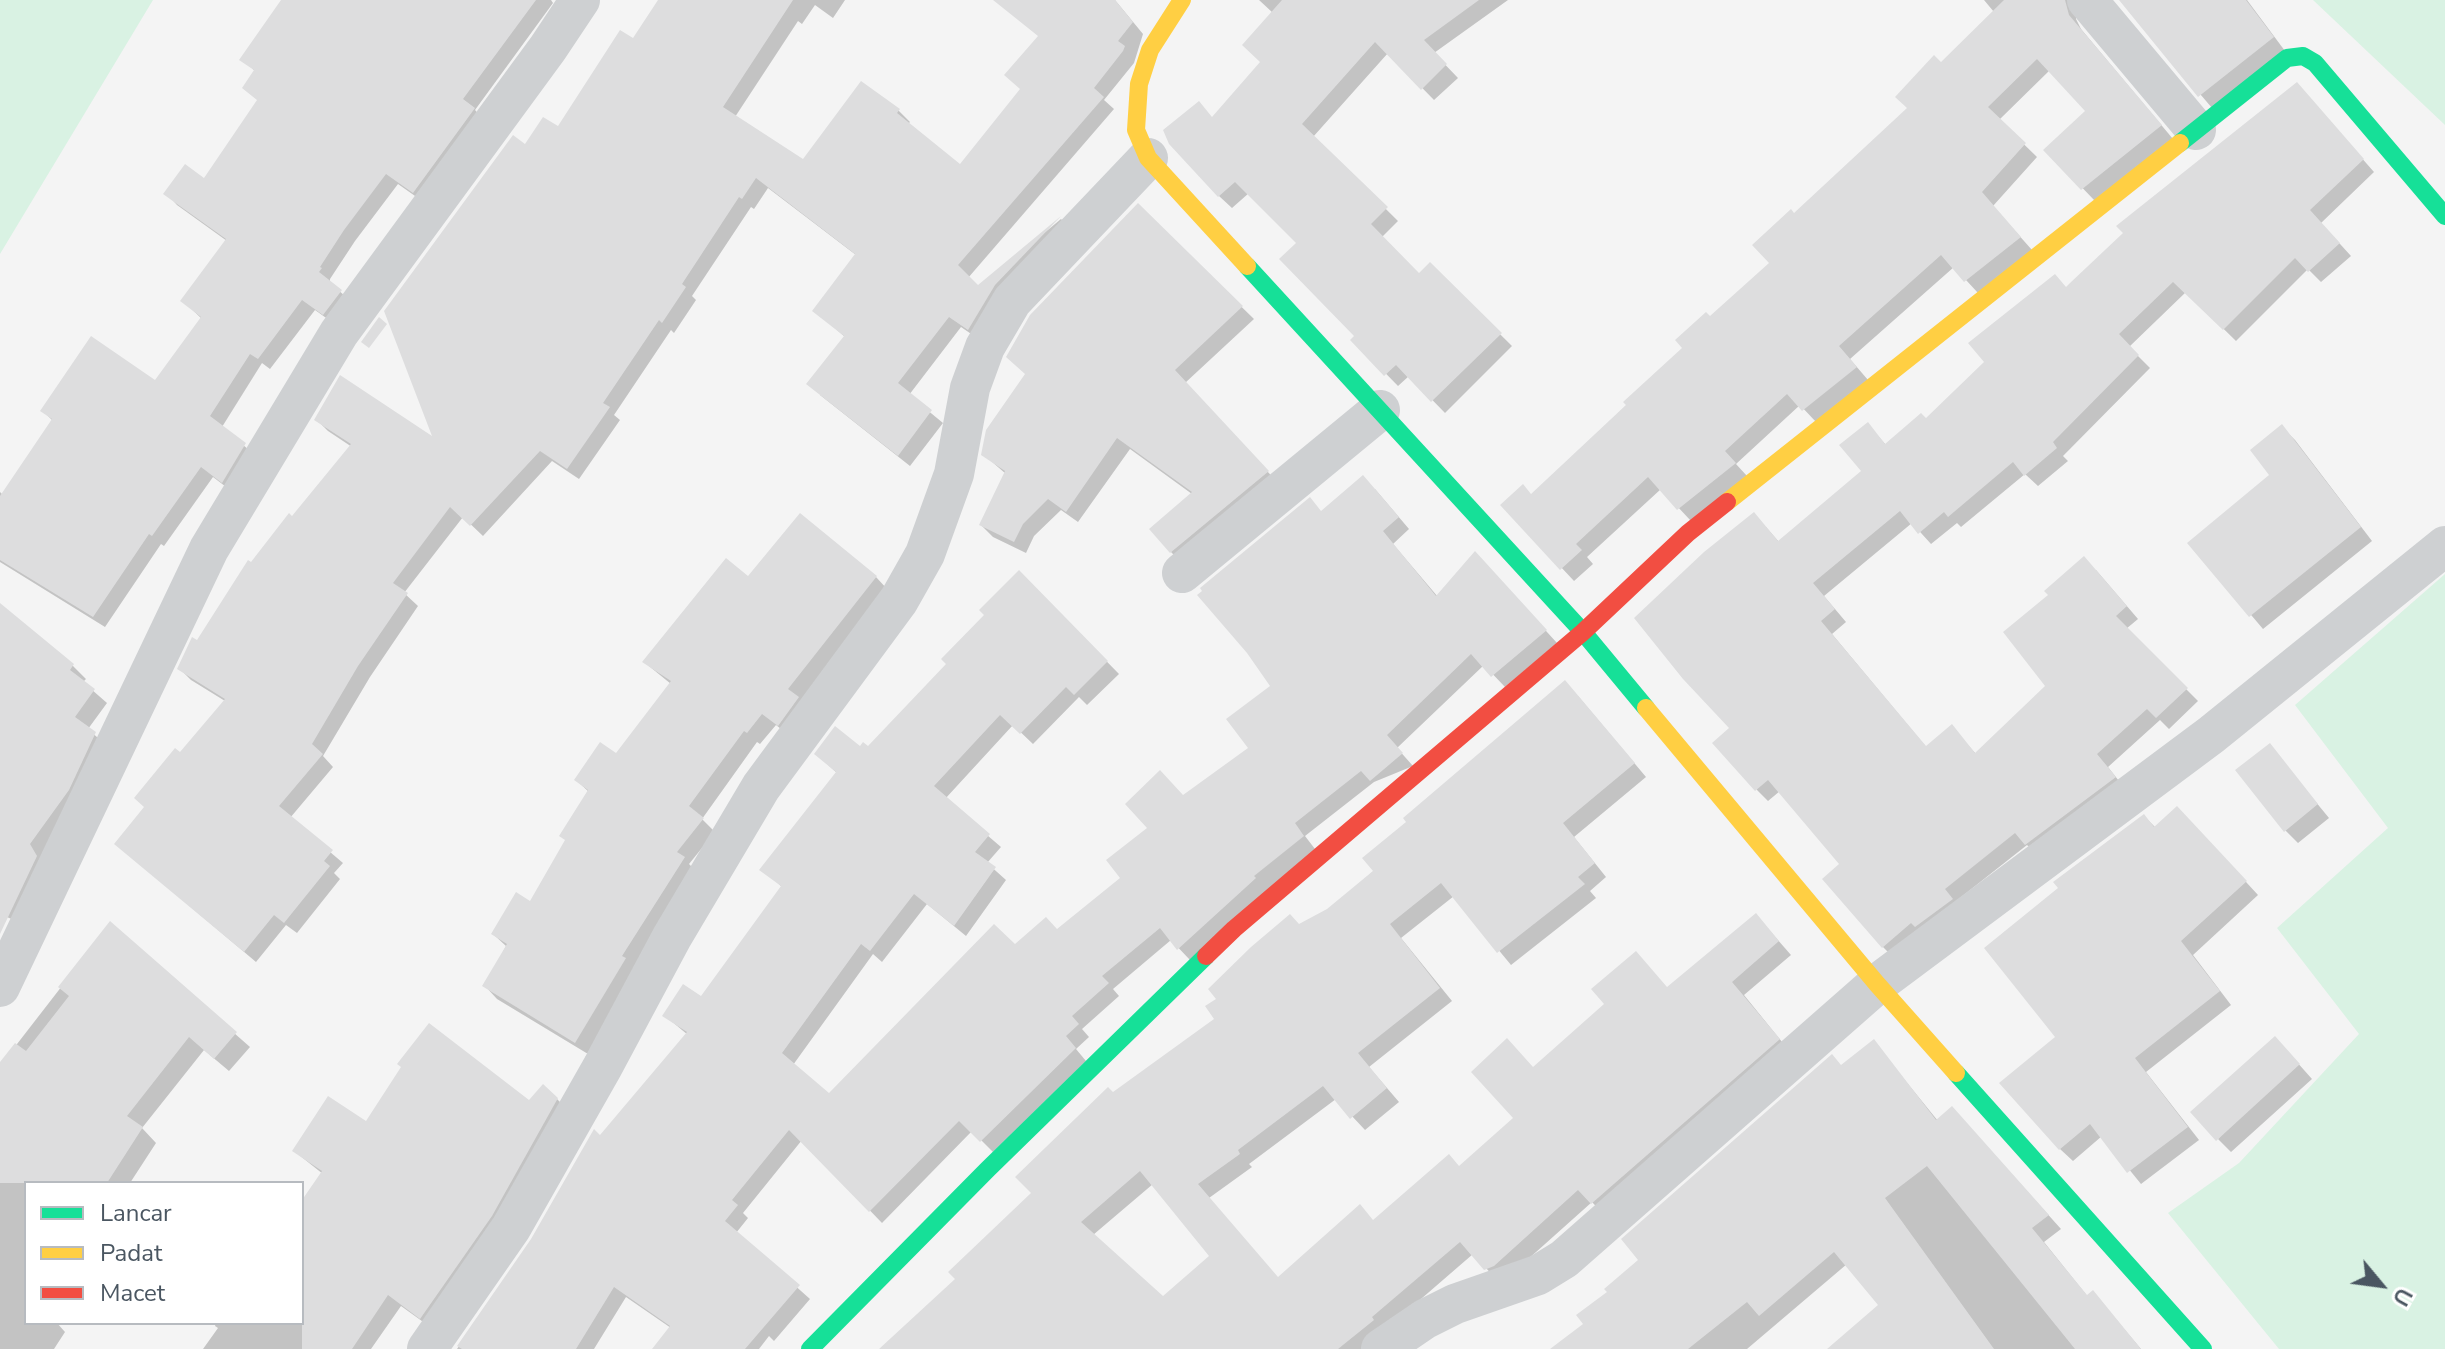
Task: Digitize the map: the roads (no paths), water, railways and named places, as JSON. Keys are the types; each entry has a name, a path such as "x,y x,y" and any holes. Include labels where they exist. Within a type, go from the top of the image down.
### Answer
{"street":[{"path":"0,987 209,549 339,333 580,0"},
{"path":"1182,0 1150,50 1139,84 1136,130 1148,158 1583,632 1877,984 2203,1349"},
{"path":"2087,0 2196,130"},
{"path":"810,1349 988,1169 1234,929 1583,632 1688,533 2287,58 2303,56 2315,63 2445,216"},
{"path":"427,1349 511,1228 672,937 761,787 899,600 925,554 954,474 975,374 985,347 1012,301 1148,158"},
{"path":"1182,573 1380,410"},
{"path":"1381,1349 1425,1319 1455,1304 1538,1275 1564,1259 1877,984 2211,735 2445,546"}]}
